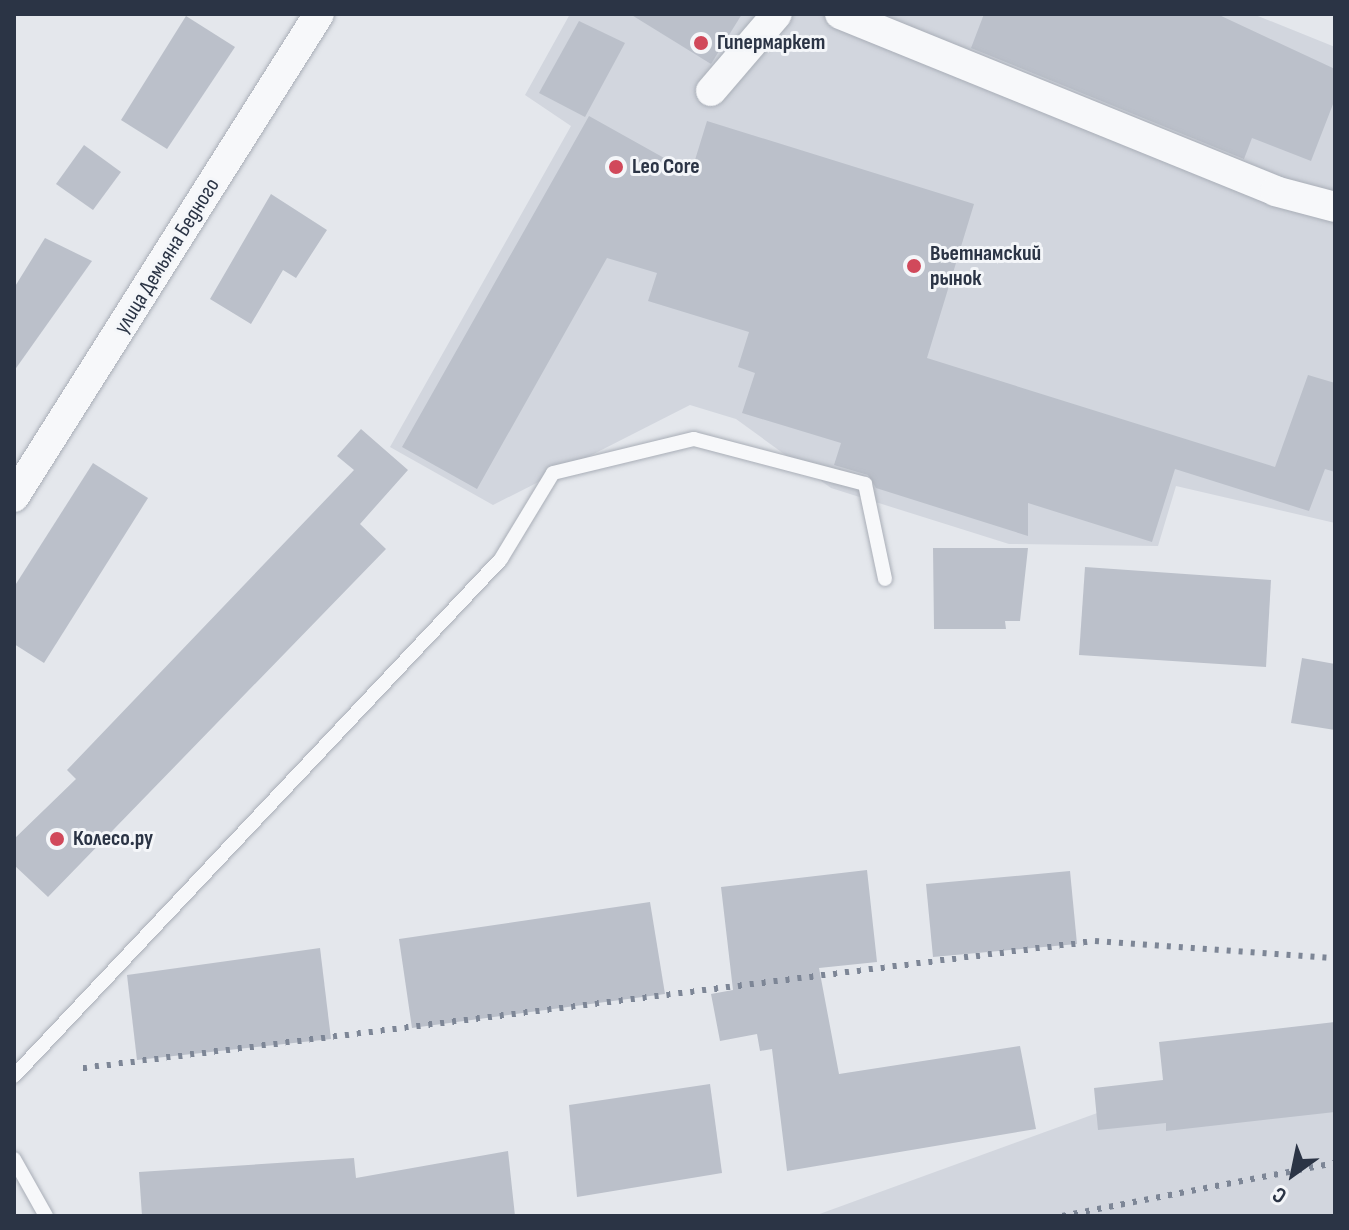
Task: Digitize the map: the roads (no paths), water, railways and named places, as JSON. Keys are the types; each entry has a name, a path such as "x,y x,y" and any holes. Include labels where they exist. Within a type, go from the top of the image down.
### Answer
{"street":[{"name":"улица Демьяна Бедного","path":"14,497 319,14"},
{"path":"711,91 777,14"},
{"path":"840,14 1260,185 1335,207"}],"lane":[{"path":"14,1076 501,559 553,473 694,439 865,484 885,579"},
{"path":"14,1159 46,1216"}],"railway":[{"path":"83,1068 1095,941 1335,958"},
{"path":"1062,1216 1335,1163"}],"place":[{"name":"Гипермаркет","path":"701,43"},
{"name":"Leo Core","path":"616,167"},
{"name":"Вьетнамский рынок","path":"914,266"},
{"name":"Колесо.ру","path":"57,839"}]}
